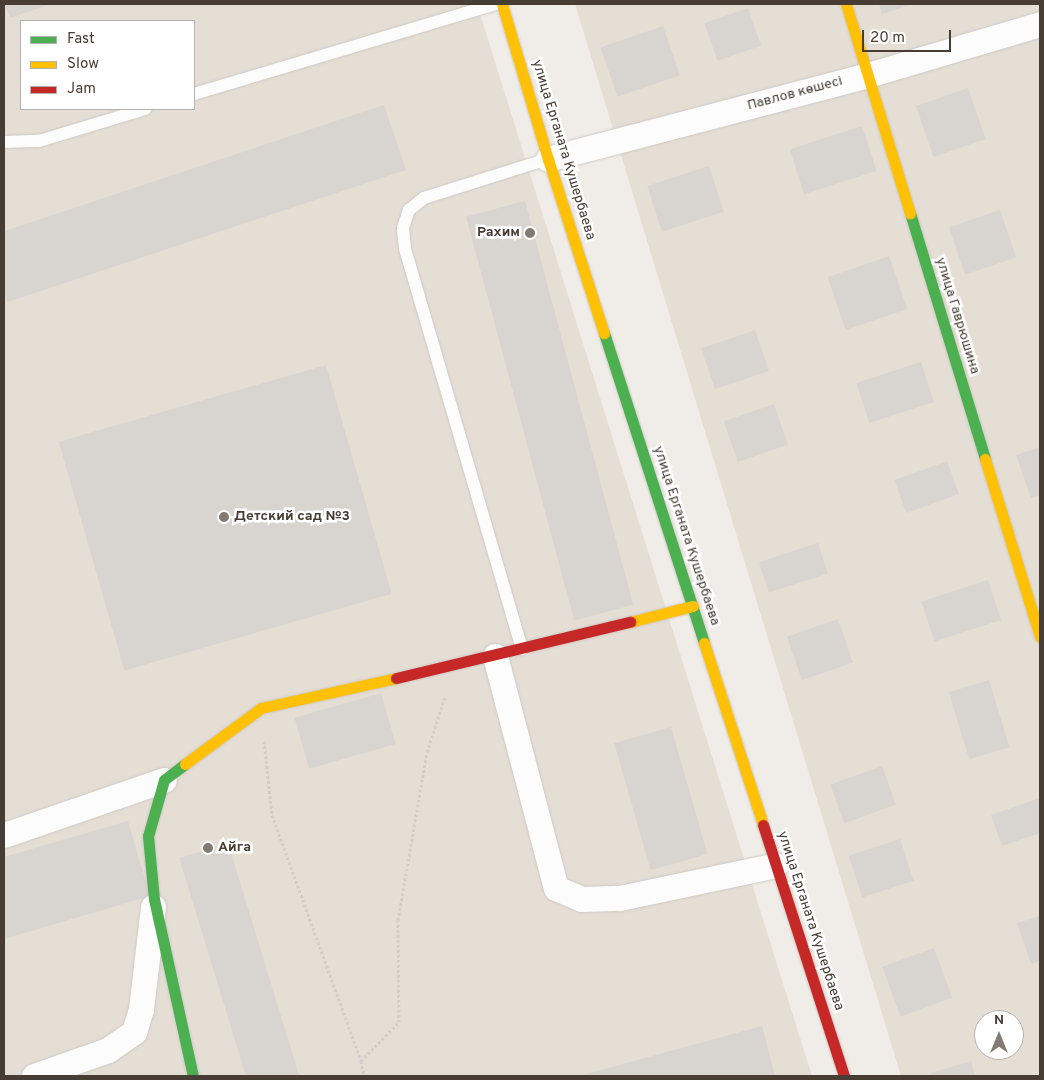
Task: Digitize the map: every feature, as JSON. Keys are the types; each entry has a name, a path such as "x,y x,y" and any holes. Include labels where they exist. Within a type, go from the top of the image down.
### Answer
{"street":[{"name":"улица Ерганата Кушербаева","path":"502,4 548,158 844,1076"},
{"name":"улица Гаврюшина","path":"846,4 1040,637"},
{"name":"Павлов көшесі","path":"548,158 868,74 1040,24"},
{"path":"4,835 164,780 261,708 495,656 692,606"},
{"path":"495,656 556,888 582,899 620,898 776,865"},
{"path":"164,780 148,836 154,899 193,1076"},
{"path":"34,1076 108,1050 134,1032 141,1009 154,899"}],"lane":[{"path":"195,94 496,4"},
{"path":"4,142 39,141 143,110"},
{"path":"522,649 405,248 403,228 409,210 424,198 548,158"}],"path":[{"path":"362,1061 399,1022 398,920 426,752 445,696"},
{"path":"261,708 272,815 362,1061 364,1076"}],"shaded area":[{"path":"4,4 477,4 812,1076 4,1076"},
{"path":"575,4 1040,4 1040,1076 901,1076"}],"building":[{"path":"5,4 51,4 10,18"},
{"path":"879,4 913,4 882,14"},
{"path":"748,8 761,46 718,61 705,23"},
{"path":"663,26 680,75 618,97 601,47"},
{"path":"968,88 986,139 934,157 916,106"},
{"path":"384,105 406,170 7,302 4,291 4,231"},
{"path":"862,126 877,171 804,194 790,149"},
{"path":"709,166 724,212 662,232 647,186"},
{"path":"525,201 633,605 574,621 466,217"},
{"path":"1000,210 1016,257 965,275 949,228"},
{"path":"889,256 907,309 846,330 828,277"},
{"path":"755,330 769,371 715,389 701,349"},
{"path":"921,362 934,402 869,423 856,383"},
{"name":"Детский сад №3","path":"326,365 392,594 124,670 59,442"},
{"path":"774,404 788,445 738,462 724,421"},
{"path":"1040,447 1040,495 1031,498 1016,455"},
{"path":"947,461 959,494 906,513 894,480"},
{"path":"818,543 828,573 769,593 759,562"},
{"path":"988,580 1001,620 934,642 921,602"},
{"path":"838,619 853,662 802,680 787,637"},
{"path":"989,680 1009,747 969,759 949,692"},
{"path":"381,693 396,744 309,769 294,718"},
{"path":"671,727 707,854 651,870 614,743"},
{"path":"882,766 896,805 844,823 830,785"},
{"path":"1040,798 1040,833 1002,846 991,815"},
{"path":"128,821 150,896 4,939 4,857"},
{"path":"900,839 914,881 862,898 849,856"},
{"path":"228,843 299,1076 246,1076 179,858"},
{"path":"1040,916 1040,961 1031,964 1017,923"},
{"path":"934,948 952,998 900,1017 882,967"},
{"path":"762,1026 775,1076 579,1076"},
{"path":"971,1061 975,1076 932,1076 931,1073"}],"traffic: fast":[{"path":"910,213 985,459"},
{"path":"604,333 704,643"},
{"path":"185,764 164,780 148,836 154,899 193,1076"}],"traffic: slow":[{"path":"502,4 548,159 604,333"},
{"path":"846,4 910,213"},
{"path":"985,459 1040,637"},
{"path":"630,622 693,606"},
{"path":"704,643 763,825"},
{"path":"185,764 261,708 396,678"}],"traffic: jam":[{"path":"396,678 630,622"},
{"path":"763,825 844,1076"}],"place":[{"name":"Рахим","path":"530,233"},
{"name":"Детский сад №3","path":"224,517"},
{"name":"Айга","path":"208,848"}]}
